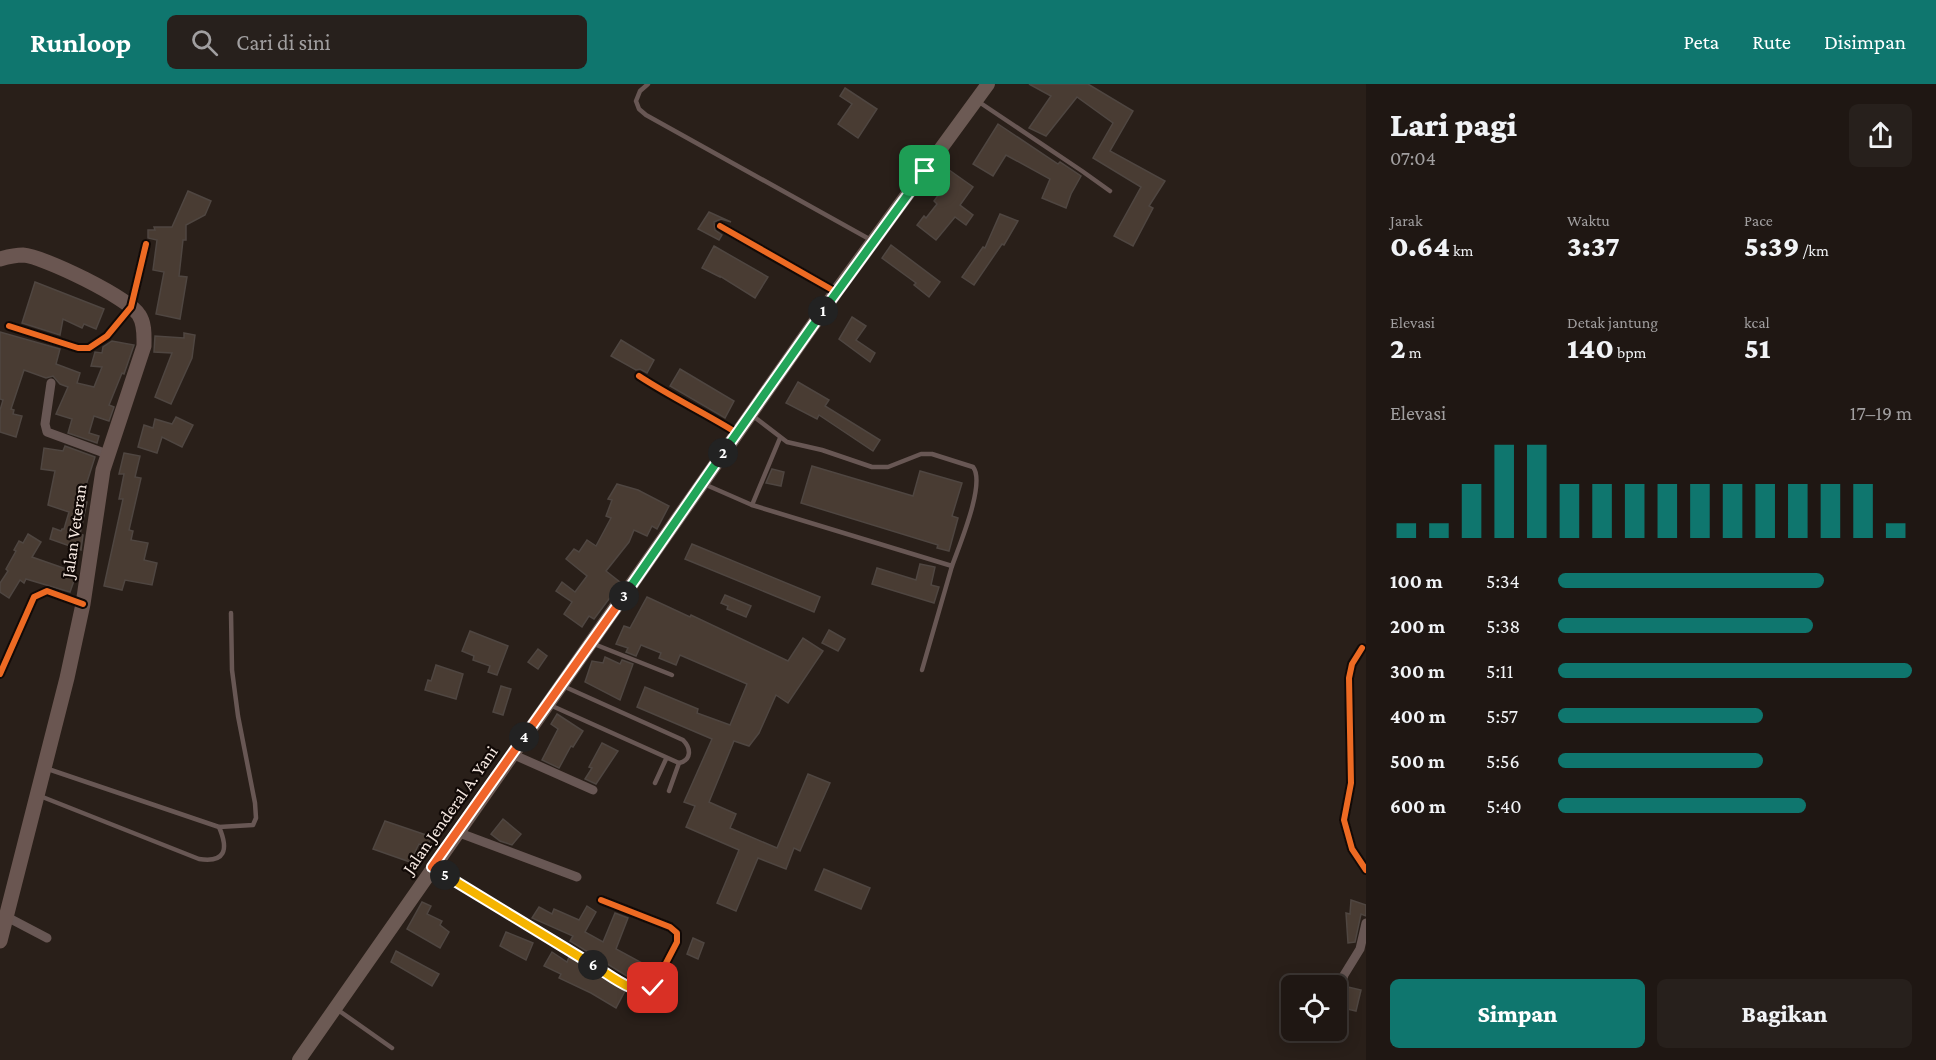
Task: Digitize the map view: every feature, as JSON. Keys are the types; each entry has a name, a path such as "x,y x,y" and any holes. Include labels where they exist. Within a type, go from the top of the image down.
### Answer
{"main road":[{"name":"Jalan Jenderal A. Yani","path":"303,1059 432,867 592,643 836,292 976,101 985,85"},
{"name":"Jalan Veteran","path":"0,259 25,255 46,261 103,289 139,314 145,331 144,346 106,454 83,604 45,768 0,941"}],"street":[{"path":"720,226 836,292"},
{"path":"9,327 78,348 89,348 107,336 128,305 146,244"},
{"path":"639,376 737,433"},
{"path":"51,383 45,424 47,432 106,454"},
{"path":"0,674 34,597 47,591 83,604"},
{"path":"1362,648 1352,664 1349,678 1351,783 1344,820 1352,849 1366,870"},
{"path":"512,754 593,789"},
{"path":"457,832 577,878"},
{"path":"432,867 635,989 647,992 653,988 663,970 677,942 677,933 670,927 601,900"},
{"path":"7,917 47,938"},
{"path":"1344,975 1360,949 1366,923"}],"lane":[{"path":"648,84 640,91 636,101 639,109 646,116 874,242"},
{"path":"976,101 1110,191"},
{"path":"750,415 787,442 822,450 872,467 888,467 921,454 932,454 973,467 978,481 922,670"},
{"path":"752,506 780,438"},
{"path":"702,483 752,506 952,566"},
{"path":"45,768 219,827 253,825 256,813 235,693 231,613"},
{"path":"592,643 672,675"},
{"path":"547,704 666,759 679,763 685,761 689,756 689,749 683,740 561,685"},
{"path":"655,783 666,759"},
{"path":"669,790 679,763"},
{"path":"38,795 199,859 214,860 224,852 224,841 219,827"},
{"path":"336,1009 392,1048"}],"building":[{"path":"1029,84 1088,84 1133,111 1110,151 1165,181 1149,206 1153,208 1133,246 1114,236 1141,187 1093,158 1113,123 1077,97 1046,136 1029,128 1051,96"},
{"path":"845,88 877,109 858,138 838,124 852,104 840,96"},
{"path":"998,124 1058,164 1060,162 1081,176 1066,208 1042,198 1050,179 1006,155 993,176 973,164"},
{"path":"942,165 973,187 960,205 973,215 966,225 955,217 936,240 917,225 937,204 934,201 942,190 935,186 939,180 935,176"},
{"path":"188,191 211,201 205,215 186,225 186,240 183,240 179,276 187,277 180,319 156,314 164,272 153,270 157,240 148,238 148,230 155,230 154,227 172,227"},
{"path":"709,212 731,222 721,219 714,222 715,230 722,235 719,240 698,229"},
{"path":"1000,214 1018,221 1004,245 1002,244 974,285 962,277 983,247 985,248"},
{"path":"891,245 940,282 929,297 914,285 916,283 882,258"},
{"path":"714,246 768,277 755,298 720,276 702,268"},
{"path":"35,282 104,309 96,329 84,324 82,328 63,319 60,335 22,323"},
{"path":"852,317 866,326 856,340 875,353 870,362 839,339"},
{"path":"0,332 60,349 56,364 80,373 77,383 94,387 102,367 91,366 95,352 102,353 103,347 112,341 134,345 124,374 122,373 109,405 114,407 109,421 94,416 89,433 99,436 97,443 68,433 72,419 56,414 68,387 60,384 53,376 46,378 24,370 11,409 14,410 13,414 22,416 16,437 0,432 0,410 3,400 0,399"},
{"path":"184,333 195,335 192,358 171,404 155,397 172,353 154,352 155,336 184,338"},
{"path":"621,340 654,360 647,373 640,369 636,370 611,356"},
{"path":"680,369 734,401 725,418 670,386"},
{"path":"798,382 829,400 825,406 880,440 873,451 819,415 817,419 786,403"},
{"path":"176,417 193,425 182,447 162,437 157,453 138,447 144,425 153,428 155,419 172,424"},
{"path":"65,446 95,457 87,482 85,501 87,502 80,534 83,535 81,550 50,539 53,528 61,531 64,529 69,512 48,505 55,471 41,469 44,448 63,451"},
{"path":"124,453 140,456 135,477 141,478 129,530 133,531 131,540 148,543 144,560 157,563 152,585 125,580 122,590 104,586 123,499 119,499 124,474 119,474"},
{"path":"812,466 913,496 920,471 962,483 952,516 958,518 949,551 937,548 938,545 801,503"},
{"path":"772,469 784,472 781,486 766,483"},
{"path":"617,484 638,490 669,506 657,529 652,526 647,536 634,530 629,542 606,571 621,583 594,619 589,616 582,627 564,614 572,602 556,591 562,582 575,592 587,576 566,559 574,549 579,552 587,540 596,546 611,518 606,516 612,500 608,499"},
{"path":"28,534 41,542 32,557 72,571 71,574 76,575 70,592 26,579 24,583 20,580 9,598 0,592 0,583 8,571 6,569 16,551 14,550 19,541 23,543"},
{"path":"692,544 820,597 814,612 685,559"},
{"path":"920,564 935,567 931,585 939,587 934,603 872,584 877,568 916,580"},
{"path":"725,595 751,606 746,617 727,609 728,606 721,603"},
{"path":"647,597 788,661 803,638 823,651 788,703 776,695 759,733 749,746 734,741 709,802 736,814 730,828 777,848 808,774 830,783 800,851 794,848 786,869 758,858 736,911 717,903 739,850 686,827 695,806 684,802 712,739 637,707 645,687 698,709 697,713 730,725 747,684 680,655 676,665 659,658 661,653 641,645 636,656 626,652 628,648 616,644 624,626 630,628"},
{"path":"829,630 845,639 838,651 822,643"},
{"path":"470,631 508,646 497,675 488,672 490,666 473,660 474,656 462,651"},
{"path":"538,649 547,656 538,669 528,662"},
{"path":"605,657 620,664 622,660 633,664 620,700 585,682 592,661 603,663"},
{"path":"436,665 463,674 456,699 425,690 428,680 431,681"},
{"path":"501,686 511,689 503,715 493,712"},
{"path":"557,714 583,731 573,747 571,746 559,768 542,760 558,729 551,724"},
{"path":"602,743 618,751 596,784 585,779"},
{"path":"503,819 521,834 512,845 500,841 491,834"},
{"path":"385,821 432,837 427,846 419,844 410,862 373,849"},
{"path":"824,869 870,888 861,909 815,890"},
{"path":"1351,900 1366,905 1366,916 1361,914 1355,942 1348,943 1346,913 1350,914"},
{"path":"422,902 431,906 427,914 442,921 440,925 449,932 440,948 407,929"},
{"path":"587,906 596,912 585,932 603,942 615,913 628,918 616,949 655,970 648,983 634,977 630,978 570,941 573,936 532,918 539,907 552,914 554,909 579,920"},
{"path":"506,932 533,943 526,960 500,946"},
{"path":"693,938 704,943 698,959 687,954"},
{"path":"396,951 439,974 432,986 391,962"},
{"path":"552,952 567,962 569,957 625,991 616,1008 559,978 561,974 544,966"},
{"path":"1348,987 1361,990 1356,1011 1347,1009"}],"cycle path":[{"path":"720,226 836,292"},
{"path":"9,326 78,348 89,348 107,336 131,307 146,244"},
{"path":"639,376 737,433"},
{"path":"0,674 34,597 47,591 83,604"},
{"path":"1362,648 1352,664 1349,678 1351,783 1344,820 1352,849 1366,870"},
{"path":"432,866 635,989 647,992 653,988 677,942 677,933 670,927 601,900"}],"route":[{"path":"653,988 647,992 635,989 432,867 592,643 836,292 925,171"}]}
